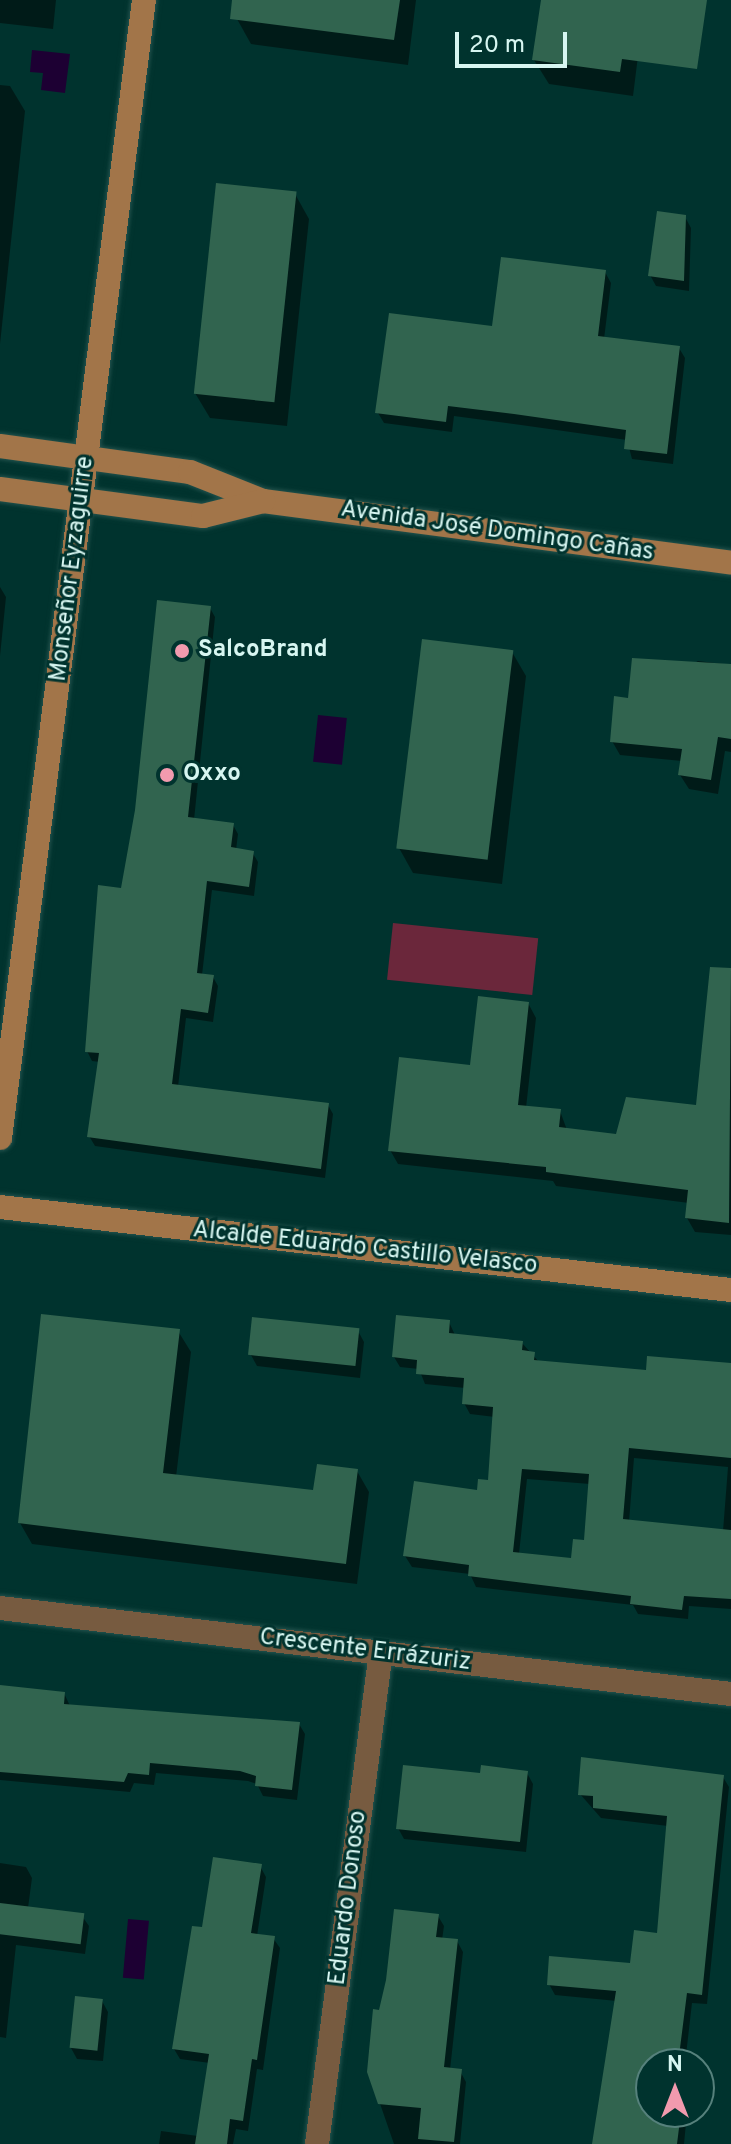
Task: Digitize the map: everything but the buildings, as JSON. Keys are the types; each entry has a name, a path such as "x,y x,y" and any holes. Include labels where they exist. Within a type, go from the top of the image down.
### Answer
{"street":[{"name":"Monseñor Eyzaguirre","path":"0,1138 144,0"},
{"name":"Avenida José Domingo Cañas","path":"0,446 190,472 263,501 731,563"},
{"name":"Avenida José Domingo Cañas","path":"0,489 203,516 263,501"},
{"path":"731,556 731,563"},
{"name":"Alcalde Eduardo Castillo Velasco","path":"0,1207 731,1290"},
{"name":"Crescente Errázuriz","path":"0,1608 731,1694"},
{"name":"Eduardo Donoso","path":"317,2144 381,1653"}],"shaded area":[{"path":"32,50 70,54 65,93 41,90 43,73 30,72"},
{"path":"318,715 347,718 342,765 313,762"},
{"path":"393,923 538,938 532,995 387,980"},
{"path":"128,1919 149,1921 144,1980 123,1978"}],"place":[{"name":"SalcoBrand","path":"182,651"},
{"name":"Oxxo","path":"167,775"}]}
